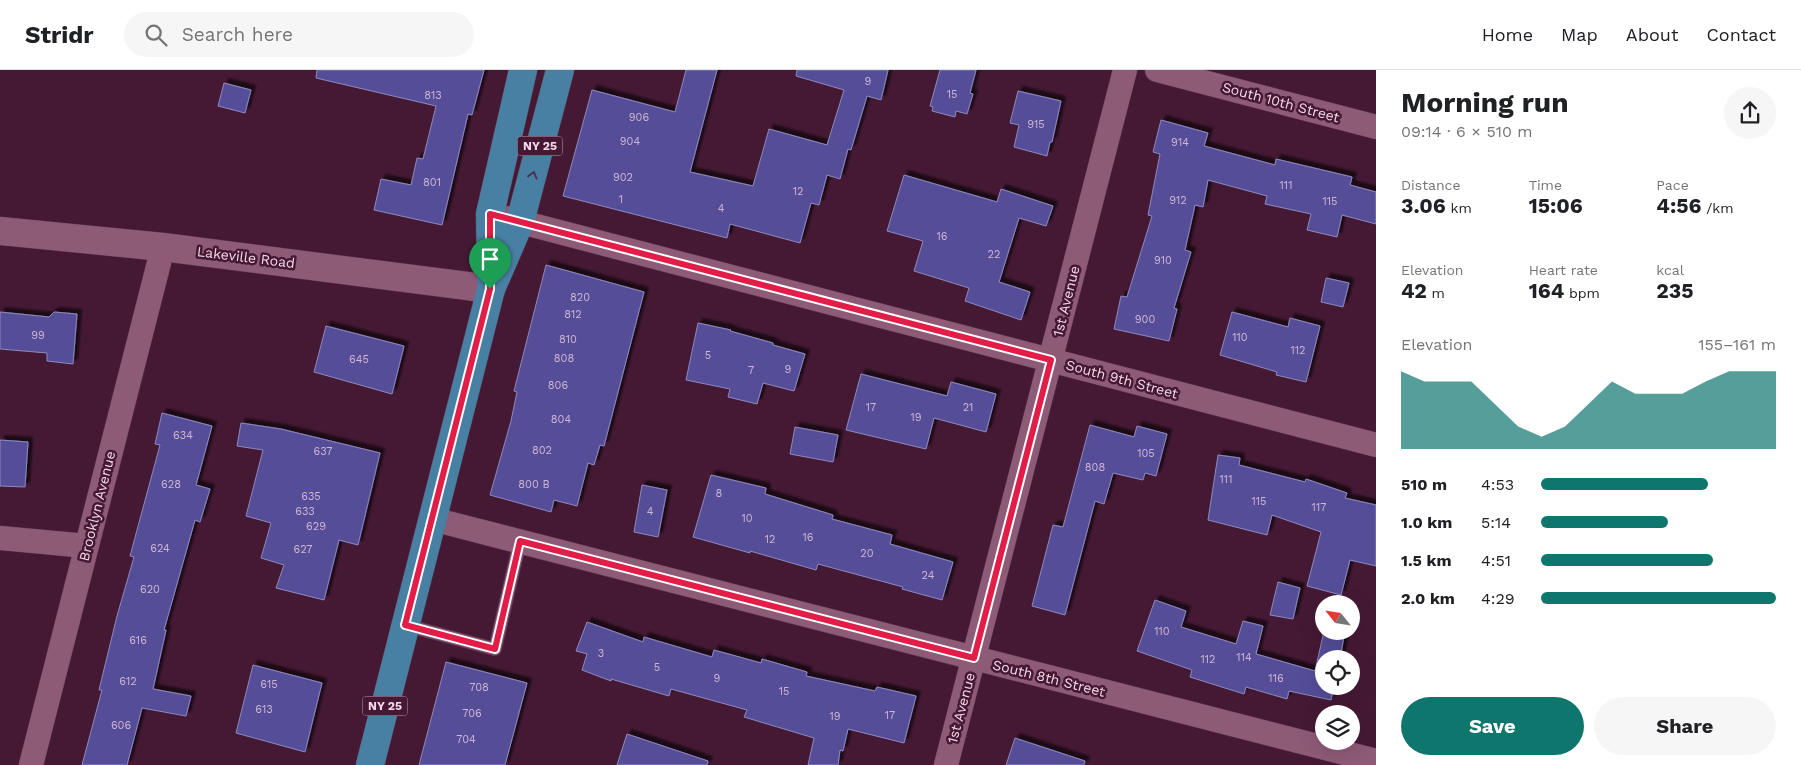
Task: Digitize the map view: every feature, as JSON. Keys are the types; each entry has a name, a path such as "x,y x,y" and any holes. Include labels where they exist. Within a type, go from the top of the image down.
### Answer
{"main road":[{"name":"NY 25","path":"490,289 490,214 523,70"},
{"name":"NY 25","path":"370,765 490,289 520,222 560,70"},
{"name":"Lakeville Road","path":"0,231 163,246 490,289"}],"street":[{"name":"1st Avenue","path":"946,765 1125,70"},
{"name":"South 10th Street","path":"1158,70 1376,127"},
{"name":"South 9th Street","path":"490,214 1376,445"},
{"name":"Brooklyn Avenue","path":"31,765 163,246"},
{"name":"South 8th Street","path":"432,519 1376,761"},
{"path":"0,538 87,546"}],"lane":[{"path":"405,625 495,649 520,541"}],"building":[{"path":"317,70 484,70 472,115 468,114 442,225 374,210 381,179 411,185 417,158 423,159 436,106 316,78"},
{"path":"686,70 717,70 690,172 753,186 769,129 827,145 844,90 796,76 797,70 888,70 881,100 867,96 851,150 848,149 840,179 827,175 819,205 811,203 800,243 730,224 727,238 563,196 592,90 675,112"},
{"path":"940,70 976,70 970,93 973,94 967,114 956,111 955,117 932,111 933,107 930,106"},
{"path":"224,83 251,90 245,113 218,106"},
{"path":"1018,91 1061,101 1047,156 1014,147 1019,125 1010,123"},
{"path":"1161,120 1208,133 1204,146 1275,165 1276,159 1352,177 1350,185 1376,192 1376,224 1342,215 1337,237 1307,230 1311,214 1265,204 1267,196 1208,180 1203,207 1195,205 1185,250 1191,252 1174,308 1177,309 1169,341 1114,329 1121,296 1127,297 1152,216 1148,215 1160,154 1153,152"},
{"path":"904,175 997,202 1001,189 1053,206 1046,226 1019,218 999,282 1030,292 1021,320 965,301 969,288 914,271 923,241 887,231"},
{"path":"546,265 644,292 604,446 600,445 594,465 588,463 577,506 554,500 551,512 490,495 511,421 517,392 514,391"},
{"path":"1326,278 1349,283 1343,307 1321,302"},
{"path":"0,312 49,317 54,312 77,314 73,364 47,361 47,353 0,349"},
{"path":"1232,312 1288,327 1290,318 1320,326 1306,382 1276,375 1277,372 1220,355"},
{"path":"698,323 731,330 805,354 794,391 763,383 757,404 728,397 730,389 686,380"},
{"path":"326,326 404,346 392,394 314,372"},
{"path":"861,374 947,396 951,382 996,394 986,432 934,418 926,449 846,430"},
{"path":"162,413 212,426 196,485 210,489 200,522 195,520 164,630 166,630 153,689 191,696 186,716 142,708 127,765 82,765 102,690 99,690 117,616 134,557 130,556 160,445 155,444"},
{"path":"241,423 281,429 380,453 358,545 339,540 324,600 276,588 284,565 261,558 271,523 246,516 263,450 237,446"},
{"path":"1090,425 1134,437 1137,426 1167,434 1156,476 1145,473 1143,480 1113,473 1104,504 1095,501 1065,615 1032,606 1053,525 1063,527"},
{"path":"795,427 838,435 833,462 790,454"},
{"path":"0,440 28,442 25,487 0,486"},
{"path":"1218,455 1240,458 1239,465 1305,482 1306,479 1347,493 1345,498 1376,505 1376,566 1350,560 1341,595 1307,586 1321,532 1272,515 1267,535 1208,520"},
{"path":"711,475 766,488 765,494 833,515 832,519 892,535 890,544 953,562 942,600 902,589 903,587 818,564 816,570 693,537"},
{"path":"642,485 667,490 658,537 634,532"},
{"path":"1278,582 1300,588 1293,619 1270,615"},
{"path":"1155,600 1186,611 1181,627 1236,644 1243,621 1263,626 1256,654 1315,671 1315,695 1332,695 1331,700 1289,691 1287,699 1246,687 1244,694 1190,677 1192,670 1137,651"},
{"path":"587,622 643,642 644,637 712,657 714,650 761,663 762,659 807,672 806,676 875,691 877,687 916,696 904,743 848,729 843,751 840,750 838,765 808,765 814,738 744,717 747,710 671,689 669,696 611,679 611,681 582,670 587,654 576,651"},
{"path":"1322,640 1343,640 1342,650 1320,650"},
{"path":"446,662 527,683 505,765 419,765"},
{"path":"253,665 322,683 305,752 236,733"},
{"path":"627,734 708,761 707,765 617,765"},
{"path":"1015,738 1085,761 1084,765 1006,765"}],"route":[{"path":"490,214 1051,360 974,658 520,541 495,649 405,625 490,289 490,214"}]}
